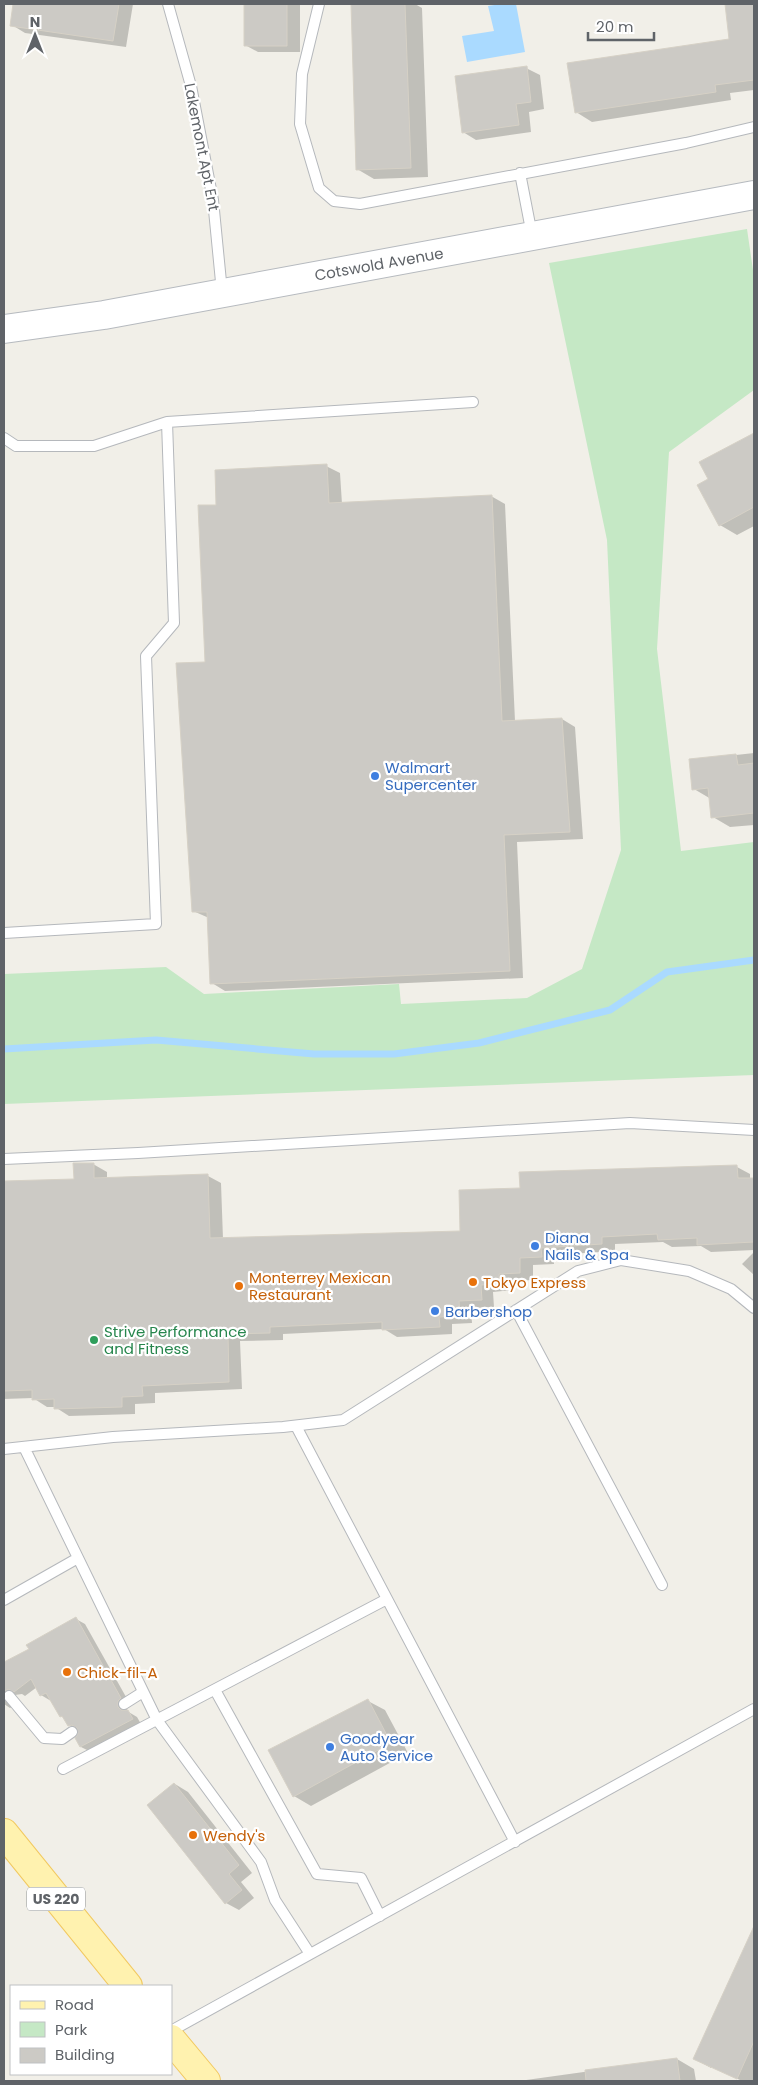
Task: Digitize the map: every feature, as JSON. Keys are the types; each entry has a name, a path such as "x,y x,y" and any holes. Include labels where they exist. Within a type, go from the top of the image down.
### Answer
{"main road":[{"name":"US 220","path":"4,1834 127,1985"},
{"path":"172,2040 206,2081"}],"street":[{"name":"Cotswold Avenue","path":"4,329 104,315 754,196"}],"lane":[{"name":"Lakemont Apt Ent","path":"168,4 191,86 213,200 222,293"},
{"path":"319,4 302,74 300,124 319,188 334,201 360,204 686,142 754,127"},
{"path":"520,173 532,236"},
{"path":"4,438 16,446 94,446 167,422 473,402"},
{"path":"4,933 156,924 146,656 174,623 167,422"},
{"path":"4,1159 148,1153 630,1123 754,1130"},
{"path":"4,1449 113,1437 296,1426 342,1420 578,1271 622,1260 689,1271 731,1289 754,1308"},
{"path":"516,1310 662,1584"},
{"path":"296,1426 515,1842"},
{"path":"24,1447 157,1720 262,1862 275,1900 310,1954"},
{"path":"4,1600 78,1558"},
{"path":"63,1769 387,1599"},
{"path":"215,1690 317,1874 361,1878 380,1916"},
{"path":"124,1704 143,1692"},
{"path":"9,1696 44,1738 62,1739 72,1732"},
{"path":"172,2030 754,1709"}],"green space":[{"path":"747,229 754,277 754,390 669,452 657,649 681,851 754,842 754,1075 4,1104 4,974 166,967 204,994 399,984 401,1004 527,998 582,969 621,850 607,540 549,263"}],"water":[{"path":"516,4 525,52 467,62 462,36 494,31 488,6"}],"building":[{"path":"13,4 119,4 113,41 10,26"},
{"path":"244,4 287,4 287,46 244,46"},
{"path":"351,4 405,4 411,168 356,170"},
{"path":"725,4 754,4 754,80 715,85 716,92 575,113 567,63 729,39"},
{"path":"527,66 531,102 516,104 519,125 462,133 455,76"},
{"path":"754,433 754,507 719,526 697,485 708,479 699,462"},
{"name":"Walmart Supercenter","path":"327,464 329,503 492,495 502,721 562,718 570,832 504,835 510,971 210,984 207,912 192,912 176,663 205,662 198,505 216,505 215,470"},
{"path":"736,754 738,765 754,763 754,813 711,818 708,788 692,790 689,759"},
{"path":"73,1163 94,1163 94,1178 208,1174 210,1238 460,1231 459,1190 520,1188 519,1172 737,1165 738,1178 754,1178 754,1242 697,1245 697,1238 658,1240 657,1234 602,1237 602,1244 541,1248 542,1257 520,1258 520,1273 499,1274 500,1284 481,1285 482,1300 459,1301 460,1316 439,1317 440,1327 382,1330 382,1322 270,1327 270,1333 228,1334 229,1382 142,1386 143,1396 122,1397 122,1407 54,1409 54,1399 32,1400 32,1390 4,1391 4,1181 74,1179"},
{"name":"Chick-fil-A","path":"76,1617 121,1698 118,1701 118,1707 121,1710 128,1710 133,1719 80,1747 75,1738 78,1734 77,1728 72,1725 68,1726 62,1716 60,1717 46,1693 40,1696 31,1679 14,1692 8,1689 4,1692 4,1662 29,1649 26,1645"},
{"name":"Goodyear Auto Service","path":"368,1699 391,1743 293,1797 268,1750"},
{"name":"Wendy's","path":"174,1783 239,1865 229,1874 242,1890 225,1904 147,1805"},
{"path":"754,1926 754,2041 737,2079 693,2059"},
{"path":"677,2058 680,2081 586,2081 585,2070"}],"waterway":[{"path":"4,1049 156,1040 314,1054 394,1054 479,1043 610,1010 667,972 754,960"}],"place":[{"name":"Walmart Supercenter","path":"375,776"},
{"name":"Diana Nails & Spa","path":"535,1246"},
{"name":"Tokyo Express","path":"473,1282"},
{"name":"Monterrey Mexican Restaurant","path":"239,1286"},
{"name":"Barbershop","path":"435,1311"},
{"name":"Strive Performance and Fitness","path":"94,1340"},
{"name":"Chick-fil-A","path":"67,1672"},
{"name":"Goodyear Auto Service","path":"330,1747"},
{"name":"Wendy's","path":"193,1835"}]}
